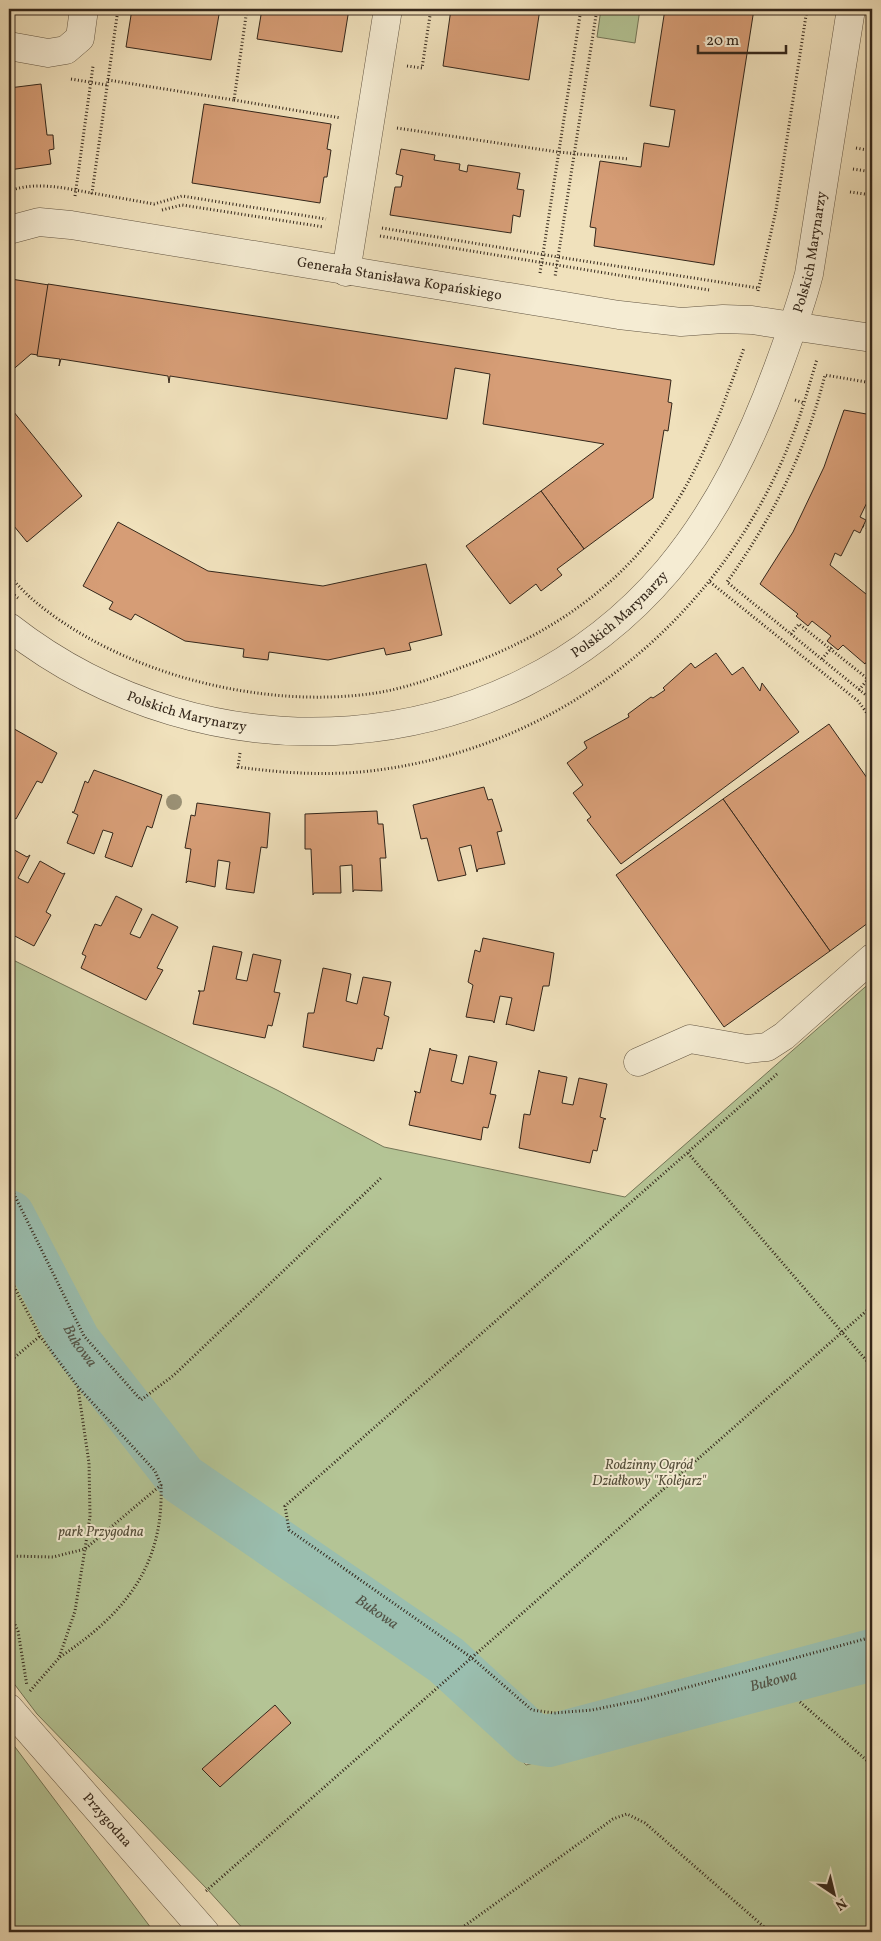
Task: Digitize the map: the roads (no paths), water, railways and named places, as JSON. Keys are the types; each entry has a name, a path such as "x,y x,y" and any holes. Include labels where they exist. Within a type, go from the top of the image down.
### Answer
{"street":[{"path":"9,46 48,53 66,50 80,38 84,9"},
{"path":"346,272 388,9"},
{"name":"Polskich Marynarzy","path":"9,627 39,649 75,670 136,700 193,718 243,728 306,732 370,729 418,720 496,696 554,665 604,630 640,599 685,548 712,511 741,457 770,390 793,328 809,274 850,9"},
{"name":"Generała Stanisława Kopańskiego","path":"9,230 39,222 71,225 346,272 620,315 681,322 734,319 872,338"},
{"path":"638,1062 690,1039 747,1049 767,1047 784,1036 872,958"},
{"name":"Przygodna","path":"9,1708 205,1932"}],"waterway":[{"name":"Bukowa","path":"9,1216 75,1342 182,1479 446,1660 531,1738 548,1741 872,1655"}],"park label":[{"name":"Rodzinny Ogród Działkowy \"Kolejarz\"","path":"649,1474"},
{"name":"park Przygodna","path":"101,1532"}]}
